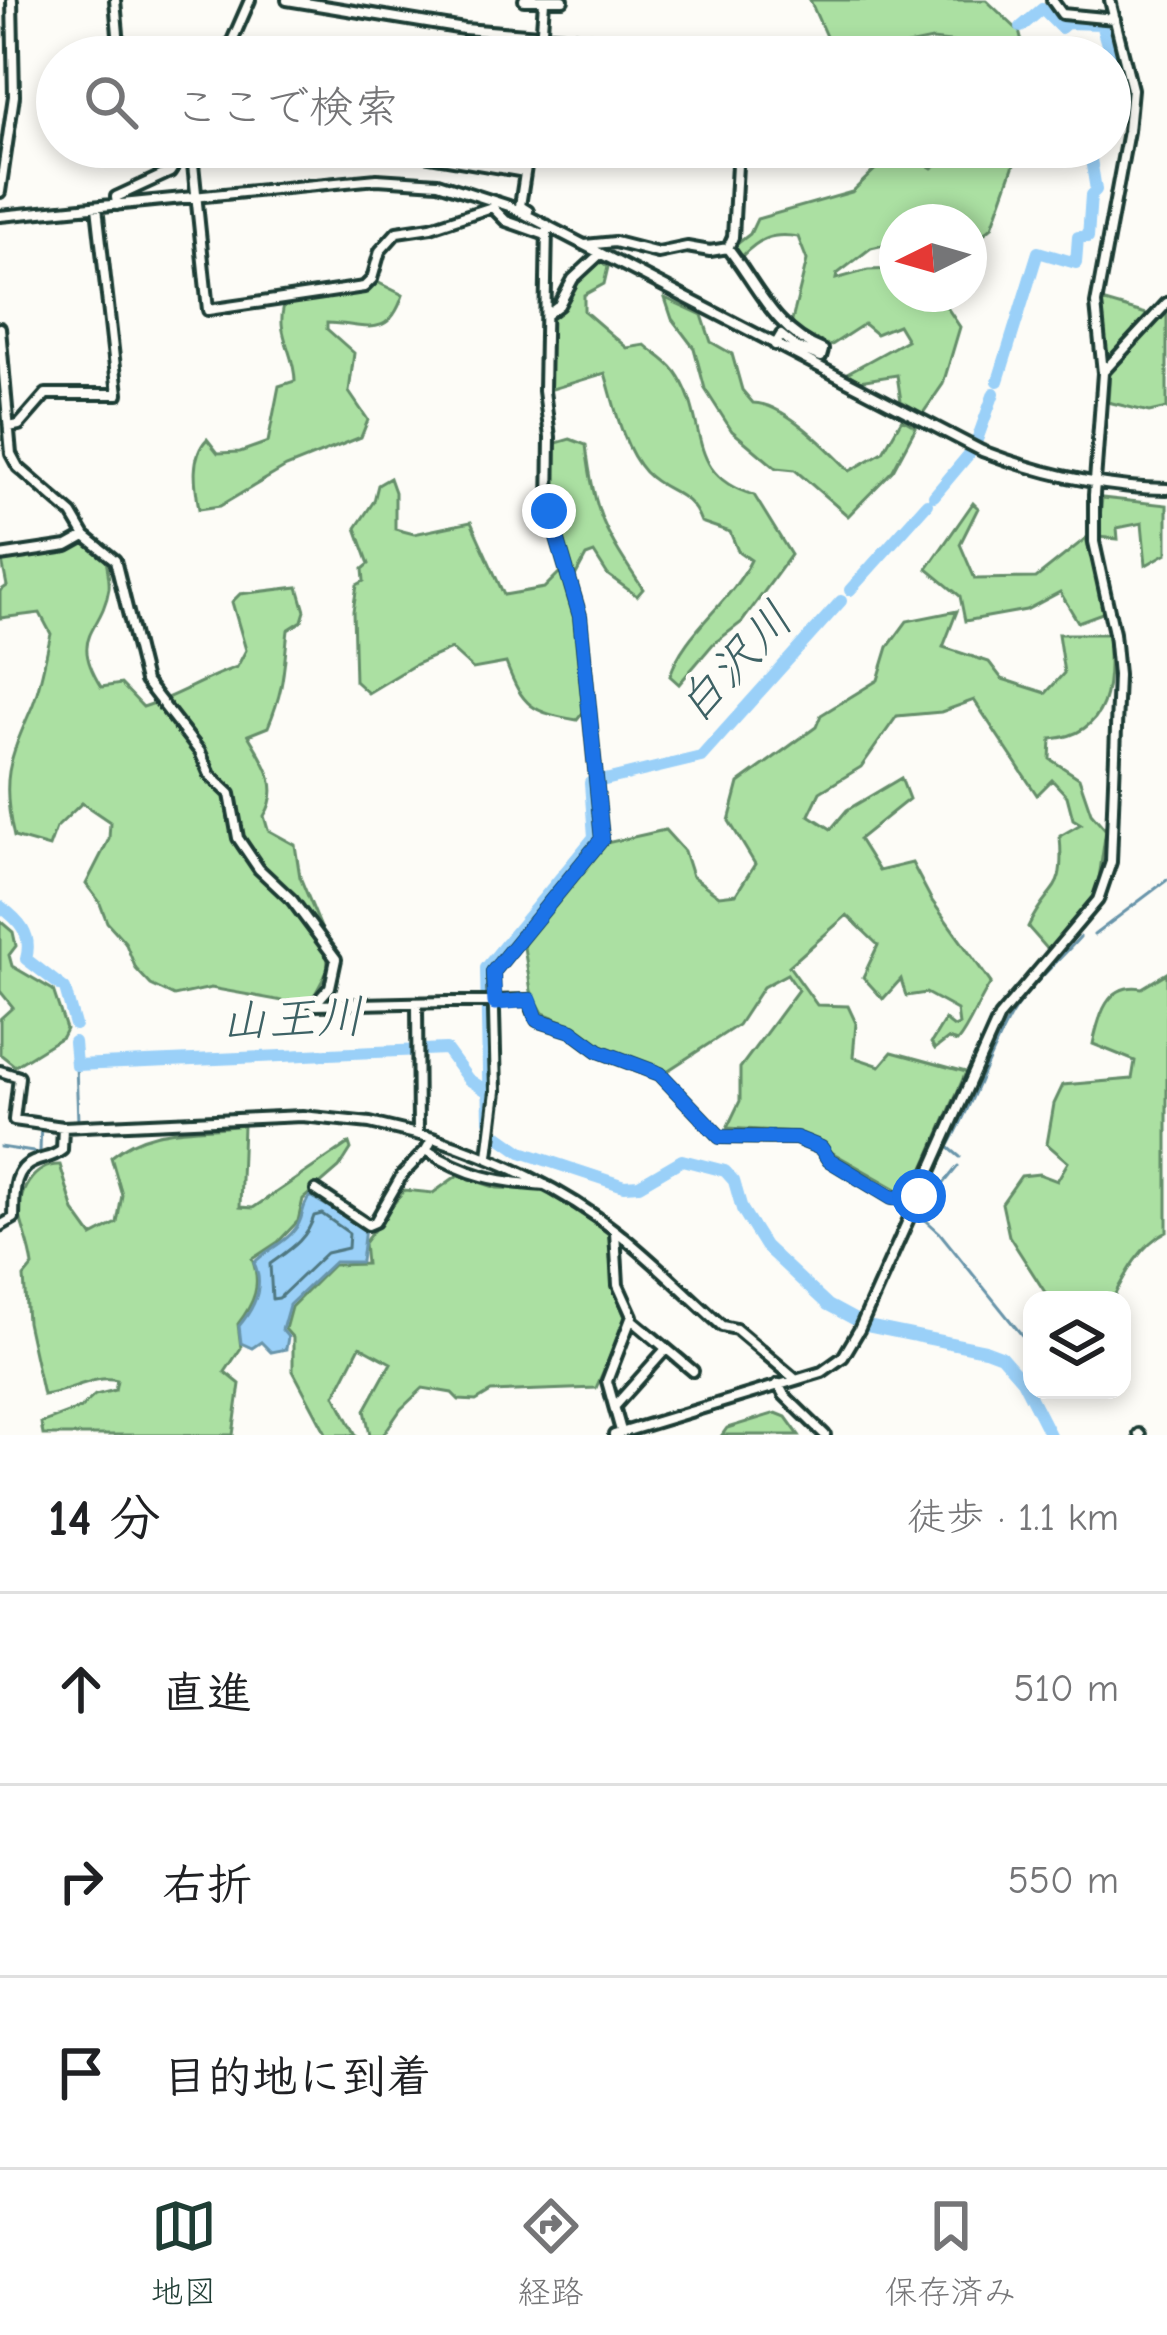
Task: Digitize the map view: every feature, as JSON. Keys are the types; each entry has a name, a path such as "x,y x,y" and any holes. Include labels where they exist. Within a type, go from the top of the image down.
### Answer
{"street":[{"path":"0,192 14,96 12,0"},
{"path":"115,0 118,36"},
{"path":"235,36 250,0"},
{"path":"287,0 464,29 554,36"},
{"path":"524,0 563,0"},
{"path":"1052,0 1062,14 1115,19"},
{"path":"1110,0 1119,36"},
{"path":"542,35 544,1"},
{"path":"117,205 116,197 158,178 168,168"},
{"path":"193,168 208,310 364,287 372,279 380,251 397,232 492,207 506,221 545,230"},
{"path":"501,168 525,172"},
{"path":"488,1156 496,1091 493,972 602,839 580,616 549,511 548,221 520,206 526,168"},
{"path":"728,248 733,238 737,168"},
{"path":"631,1319 607,1382 618,1433 833,1367 860,1330 999,1017 1098,900 1111,862 1118,675 1094,542 1103,373 1096,304 1121,168"},
{"path":"0,216 324,183 410,179 466,190 600,254 982,452 1095,484 1167,489"},
{"path":"9,427 19,425 46,394 118,394 97,207"},
{"path":"584,246 615,242 658,253 687,247 728,248"},
{"path":"728,248 745,278 784,325 799,341 823,350 821,357 781,335 775,345"},
{"path":"546,315 559,305 573,279 600,254"},
{"path":"1103,373 1167,303"},
{"path":"0,328 11,454 18,467 72,514 85,536 115,560 145,681 200,752 210,775 230,794 238,838 259,869 292,899 336,959 330,987 314,1005 530,1000 537,1020 572,1031 599,1051 660,1074 720,1137 796,1138 821,1148 829,1160 892,1198 919,1196"},
{"path":"0,556 67,546 85,536"},
{"path":"416,1003 418,1134"},
{"path":"0,1072 19,1077 14,1120 63,1126 302,1116 370,1123 488,1156 545,1185 615,1231 722,1326 736,1329 796,1379"},
{"path":"0,1226 14,1218 17,1176 27,1164 62,1150 63,1126"},
{"path":"316,1190 368,1225 375,1222 402,1175 434,1138"},
{"path":"426,1150 463,1173 502,1183 545,1185"},
{"path":"615,1231 618,1285 631,1319 693,1371"},
{"path":"614,1407 666,1349"},
{"path":"778,1384 825,1435"}],"green space":[{"path":"810,0 986,0 1020,36 826,36"},
{"path":"877,168 1013,168 987,231 987,204 879,204 879,246 837,274 836,279 879,270 879,312 950,312 960,327 943,384 923,413 901,401 897,375 859,381 847,373 907,340 898,325 876,334 864,324 827,348 803,338 791,325 807,260 798,237 780,235 766,238 741,257 733,247 750,234 757,219 852,192"},
{"path":"600,260 608,267 604,284 584,295 584,311 627,348 645,345 672,367 686,390 707,460 731,486 754,495 791,555 742,622 713,644 679,684 670,676 676,660 751,560 738,551 730,532 701,522 684,498 653,479 637,462 605,373 549,390 550,318 562,307 575,281"},
{"path":"377,282 403,295 390,319 374,327 327,323 327,329 354,353 349,392 368,420 361,437 286,467 220,506 199,509 195,472 207,439 218,453 240,452 268,442 279,386 295,381 283,331 286,300 366,290"},
{"path":"1167,296 1167,408 1149,412 1108,402 1110,374 1119,361 1107,358 1102,301 1150,315"},
{"path":"665,298 702,315 711,342 732,354 742,390 753,403 792,419 850,471 883,452 902,419 916,427 893,470 848,516 795,470 776,468 732,431 705,389 694,348 672,319"},
{"path":"570,439 586,445 598,506 610,537 643,589 637,596 608,575 594,553 586,556 573,580 553,509 553,444"},
{"path":"390,478 395,492 395,529 414,534 471,522 504,595 544,588 562,570 575,612 585,710 577,720 531,705 506,663 473,669 451,649 368,693 355,681 353,611 357,585 364,581 363,569 369,564 356,528 374,501 378,485"},
{"path":"1102,498 1167,505 1167,553 1146,565 1142,523 1117,528 1118,539 1098,537"},
{"path":"973,503 978,508 960,544 975,579 1036,578 1086,538 1105,612 1078,622 1060,592 1026,610 965,621 960,596 927,569"},
{"path":"87,542 106,559 109,588 90,634 87,655 101,687 121,684 143,707 237,667 246,650 232,602 240,594 298,587 305,611 302,621 288,630 274,713 268,727 248,735 272,785 264,816 268,830 295,845 300,877 327,942 328,970 314,996 299,1004 211,988 174,996 151,985 136,969 125,942 107,922 86,884 109,839 110,822 82,803 56,828 49,847 14,837 8,799 10,769 38,690 51,634 40,613 0,618 0,591 7,586 2,561"},
{"path":"957,611 943,647 989,662 1002,679 1046,693 1064,673 1058,634 1108,634 1109,671 1103,703 1085,728 1051,739 1050,759 1079,778 1091,813 1106,830 1097,892 1050,952 1028,927 1058,879 1060,836 1081,824 1073,819 1067,796 1052,780 1037,795 974,700 941,712 897,716 861,767 820,792 809,815 831,829 847,810 901,778 909,799 859,839 879,871 912,863 932,901 991,983 957,1042 948,1039 935,1049 931,1043 945,1020 959,1025 957,1010 926,993 906,996 901,979 883,999 863,977 878,945 847,915 789,966 817,1005 848,1006 856,1023 853,1057 880,1066 892,1052 966,1072 916,1186 900,1191 796,1132 727,1128 740,1101 740,1068 798,990 787,974 763,987 738,1025 667,1071 605,1048 572,1025 543,1013 531,991 523,941 606,843 665,830 684,851 692,876 719,896 736,894 755,864 729,821 739,783 816,727 821,715 878,680 888,647 907,621"},
{"path":"0,921 13,932 12,966 53,990 66,1029 62,1037 15,1066 0,1054 0,1019 13,1007 0,991"},
{"path":"1167,973 1167,1231 1142,1252 1117,1291 1044,1291 1009,1236 1002,1203 1021,1176 1039,1174 1057,1181 1068,1162 1047,1144 1054,1104 1063,1085 1132,1079 1135,1061 1093,1044 1113,996 1120,990 1142,988"},
{"path":"243,1125 240,1207 253,1208 349,1143 351,1149 339,1168 303,1199 298,1221 252,1259 255,1293 238,1324 241,1348 225,1372 240,1384 233,1435 43,1435 41,1423 115,1390 117,1380 100,1379 43,1395 27,1322 24,1277 33,1266 20,1210 28,1182 42,1170 60,1165 74,1211 92,1236 117,1223 122,1195 111,1157 157,1134"},
{"path":"458,1175 497,1188 544,1190 610,1233 613,1286 626,1320 596,1388 491,1392 476,1401 423,1388 383,1435 370,1435 365,1410 391,1363 360,1346 335,1395 356,1435 327,1435 293,1371 293,1338 285,1329 291,1307 333,1265 366,1264 364,1243 404,1190 433,1193"},
{"path":"776,1413 786,1417 799,1435 722,1435 727,1428"}],"water":[{"path":"310,1196 365,1228 361,1262 334,1262 289,1305 282,1330 288,1337 286,1349 271,1352 261,1342 252,1348 241,1343 239,1326 257,1296 254,1263 295,1230"}],"waterway":[{"name":"白沢川","path":"1021,27 1042,9 1061,28 1067,23 1101,24 1105,36"},
{"name":"白沢川","path":"998,381 1038,252 1076,263 1078,237 1088,237 1091,195 1096,190 1092,168"},
{"name":"白沢川","path":"977,440 994,393"},
{"name":"白沢川","path":"934,496 970,453"},
{"name":"白沢川","path":"850,590 927,504"},
{"name":"白沢川","path":"605,780 701,757 841,601"},
{"name":"白沢川","path":"489,1121 486,968 594,837 590,783"},
{"path":"1094,935 1167,880"},
{"name":"山王川","path":"0,906 23,928 28,942 26,959 65,989 75,1025"},
{"path":"960,1157 948,1147 1010,1017 1080,937"},
{"name":"山王川","path":"74,1042 76,1065 446,1049 468,1079 485,1090"},
{"path":"0,1147 40,1153 41,1118 78,1122 76,1065"},
{"name":"山王川","path":"497,1135 521,1152 624,1186 639,1185 682,1160 725,1171 765,1246 828,1305 867,1326 1001,1356 1022,1380 1050,1435"},
{"path":"958,1166 919,1214 939,1232 1029,1344 1031,1359 1022,1380"}],"route":[{"path":"549,511 580,616 602,839 493,972 495,1003 530,1000 537,1020 572,1031 599,1051 660,1074 720,1137 796,1138 821,1148 829,1160 892,1198 919,1196"}]}
